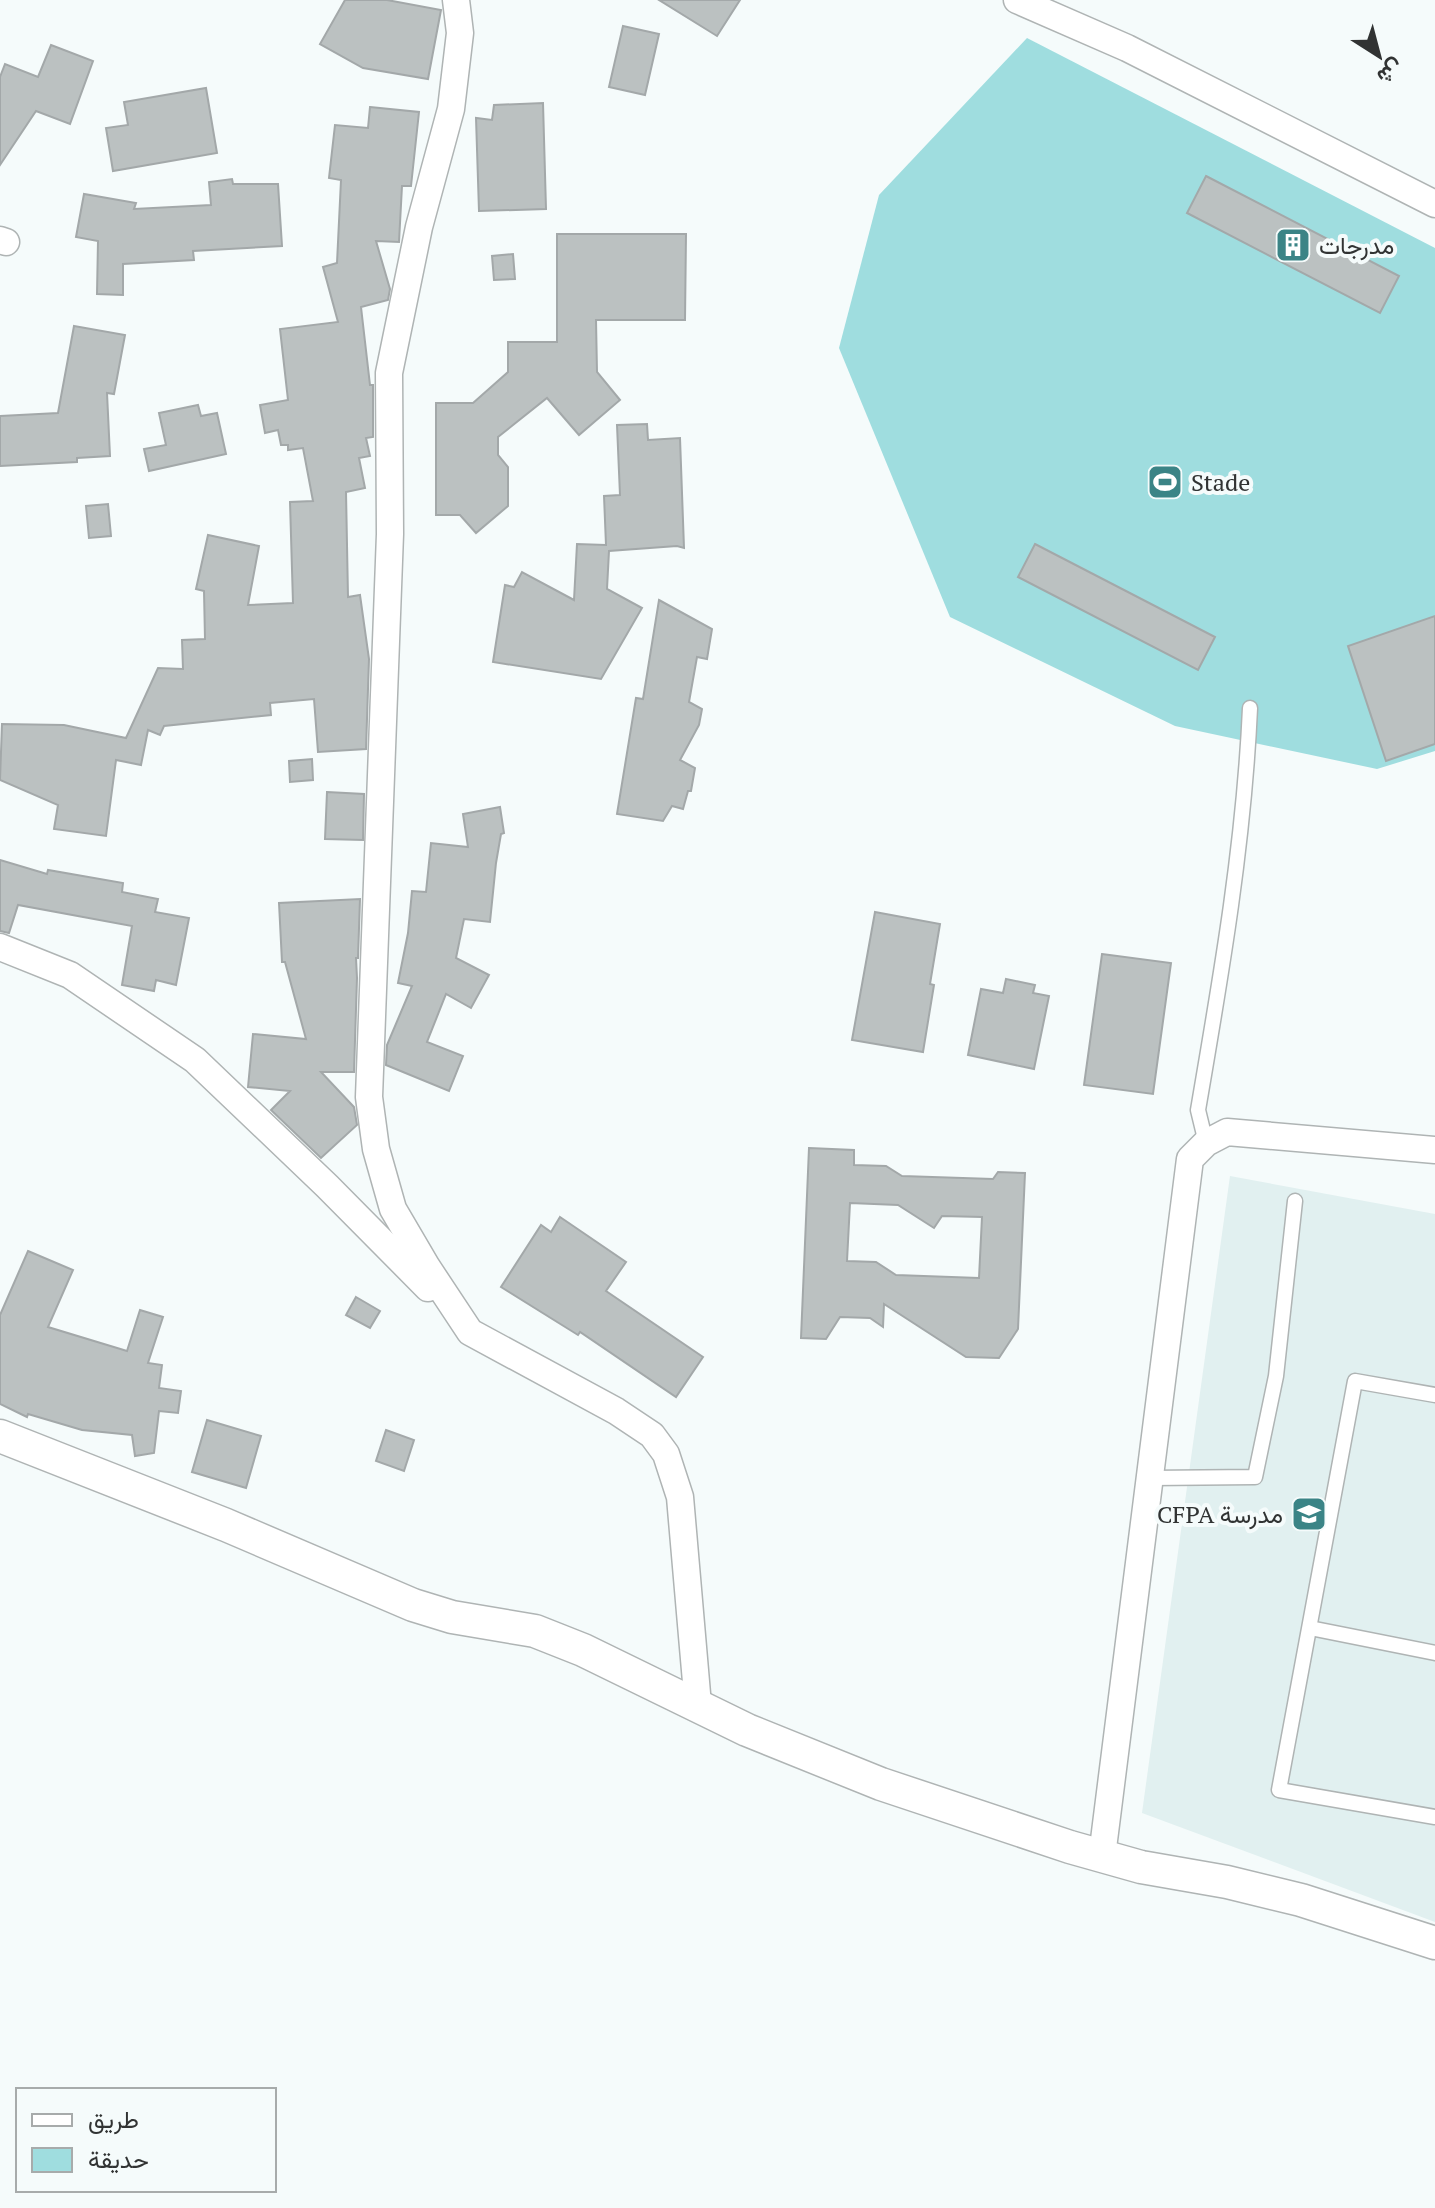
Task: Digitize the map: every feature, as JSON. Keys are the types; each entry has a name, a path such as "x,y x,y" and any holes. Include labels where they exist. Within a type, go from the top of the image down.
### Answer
{"street":[{"path":"456,0 460,33 451,109 419,227 389,373 390,534 369,1097 376,1149 393,1209 470,1332"},
{"path":"1017,0 1127,48 1435,204"},
{"path":"0,947 70,975 195,1060 327,1186 470,1332 616,1411 652,1435 666,1454 680,1497 698,1705"},
{"path":"1102,1856 1190,1159 1206,1143 1227,1132 1435,1150"},
{"path":"0,1436 226,1525 413,1605 452,1617 535,1631 583,1650 747,1730 881,1784 1102,1856 1301,1900 1435,1943"}],"lane":[{"path":"1206,1143 1198,1110 1235,883 1250,708"},
{"path":"1150,1478 1255,1477 1276,1376 1295,1201"},
{"path":"1435,1395 1355,1381 1279,1790 1435,1817"},
{"path":"1310,1628 1435,1653"}],"shaded area":[{"name":"CFPA مدرسة","path":"1230,1176 1435,1214 1435,1922 1142,1813"}],"green space":[{"name":"Stade","path":"1027,38 1435,248 1435,751 1377,769 1175,726 950,617 839,348 879,195"}],"building":[{"path":"345,0 387,0 441,10 428,79 363,68 320,44"},
{"path":"659,0 740,0 717,36"},
{"path":"623,26 659,34 645,95 609,87"},
{"path":"51,45 93,61 70,124 36,111 0,165 0,77 5,64 38,77"},
{"path":"206,88 217,153 113,171 106,128 128,125 124,102"},
{"path":"543,103 546,209 479,211 476,118 492,120 494,105"},
{"path":"370,107 419,112 411,186 402,186 399,242 376,241 390,289 388,300 361,307 370,385 373,385 373,437 366,438 370,456 359,458 365,488 346,492 348,597 360,595 369,659 366,749 318,752 314,699 270,703 271,715 164,726 160,735 148,730 141,765 116,760 106,836 54,829 58,805 0,780 2,724 64,725 126,738 158,668 183,669 182,640 205,639 204,591 196,589 208,535 259,546 248,605 293,603 290,502 313,501 303,448 288,450 288,445 281,445 278,430 265,433 260,405 288,400 280,329 338,322 323,267 337,263 341,180 329,178 335,125 368,128"},
{"name":"مدرجات","path":"1206,176 1399,276 1380,313 1187,213"},
{"path":"232,179 233,184 278,184 282,246 193,251 194,260 123,264 123,295 97,294 98,241 76,237 84,194 136,203 134,209 211,205 209,182"},
{"path":"557,234 686,234 685,320 596,320 597,372 620,400 579,435 547,398 498,437 498,455 508,467 508,506 476,533 460,515 436,515 436,403 473,403 508,372 508,342 557,342"},
{"path":"513,254 515,279 494,280 492,256"},
{"path":"74,326 125,335 114,394 107,393 110,456 77,458 77,462 0,466 0,416 58,413"},
{"path":"198,405 201,416 217,413 226,454 149,471 144,449 166,445 159,413"},
{"path":"647,424 648,440 680,438 684,548 609,551 607,589 642,608 601,679 493,662 505,585 514,587 522,572 574,600 577,544 606,545 604,496 620,495 617,425"},
{"path":"108,504 111,536 89,538 86,506"},
{"path":"1035,544 1215,637 1198,670 1018,577"},
{"path":"659,600 712,629 707,659 697,657 689,702 702,709 699,725 680,760 695,768 691,791 688,791 683,809 672,806 663,821 617,814 636,698 643,699"},
{"path":"1435,616 1435,744 1386,761 1348,646"},
{"path":"312,759 313,780 290,782 289,761"},
{"path":"327,792 364,794 363,840 325,839"},
{"path":"500,807 504,833 501,834 496,863 490,922 464,919 456,958 489,975 471,1008 446,994 427,1042 463,1056 449,1091 386,1065 387,1045 412,986 398,983 412,891 426,892 431,843 468,847 463,814"},
{"path":"0,860 47,874 48,870 123,883 122,892 158,899 155,912 189,918 176,985 156,980 154,991 122,985 132,926 18,905 9,933 0,931"},
{"path":"360,899 354,1072 321,1072 354,1107 357,1125 321,1158 271,1110 290,1091 248,1087 253,1034 306,1039 285,962 282,962 279,903"},
{"path":"875,912 940,924 923,1052 852,1040"},
{"path":"1102,954 1171,963 1153,1094 1084,1085"},
{"path":"1006,979 1035,985 1033,993 1049,996 1034,1069 968,1055 981,989 1003,993"},
{"path":"809,1148 854,1150 854,1165 886,1166 902,1176 993,1179 998,1172 1025,1173 1018,1329 999,1358 966,1357 884,1304 883,1327 870,1318 840,1317 826,1339 801,1338","holes":["850,1203 898,1205 934,1228 942,1216 982,1217 979,1278 896,1275 876,1262 847,1261"]},
{"path":"560,1217 626,1262 606,1291 703,1357 676,1397 580,1332 578,1335 501,1287 541,1225 551,1232"},
{"path":"28,1251 73,1270 48,1327 127,1351 140,1310 163,1317 148,1363 162,1365 159,1388 181,1391 178,1413 159,1411 154,1453 135,1456 132,1435 82,1430 28,1414 27,1417 0,1404 0,1315"},
{"path":"356,1297 380,1311 370,1328 346,1315"},
{"path":"207,1420 261,1436 246,1488 192,1472"},
{"path":"386,1430 414,1440 404,1471 376,1461"}],"place":[{"name":"مدرجات","path":"1293,245"},
{"name":"Stade","path":"1165,482"},
{"name":"CFPA مدرسة","path":"1309,1514"}]}
